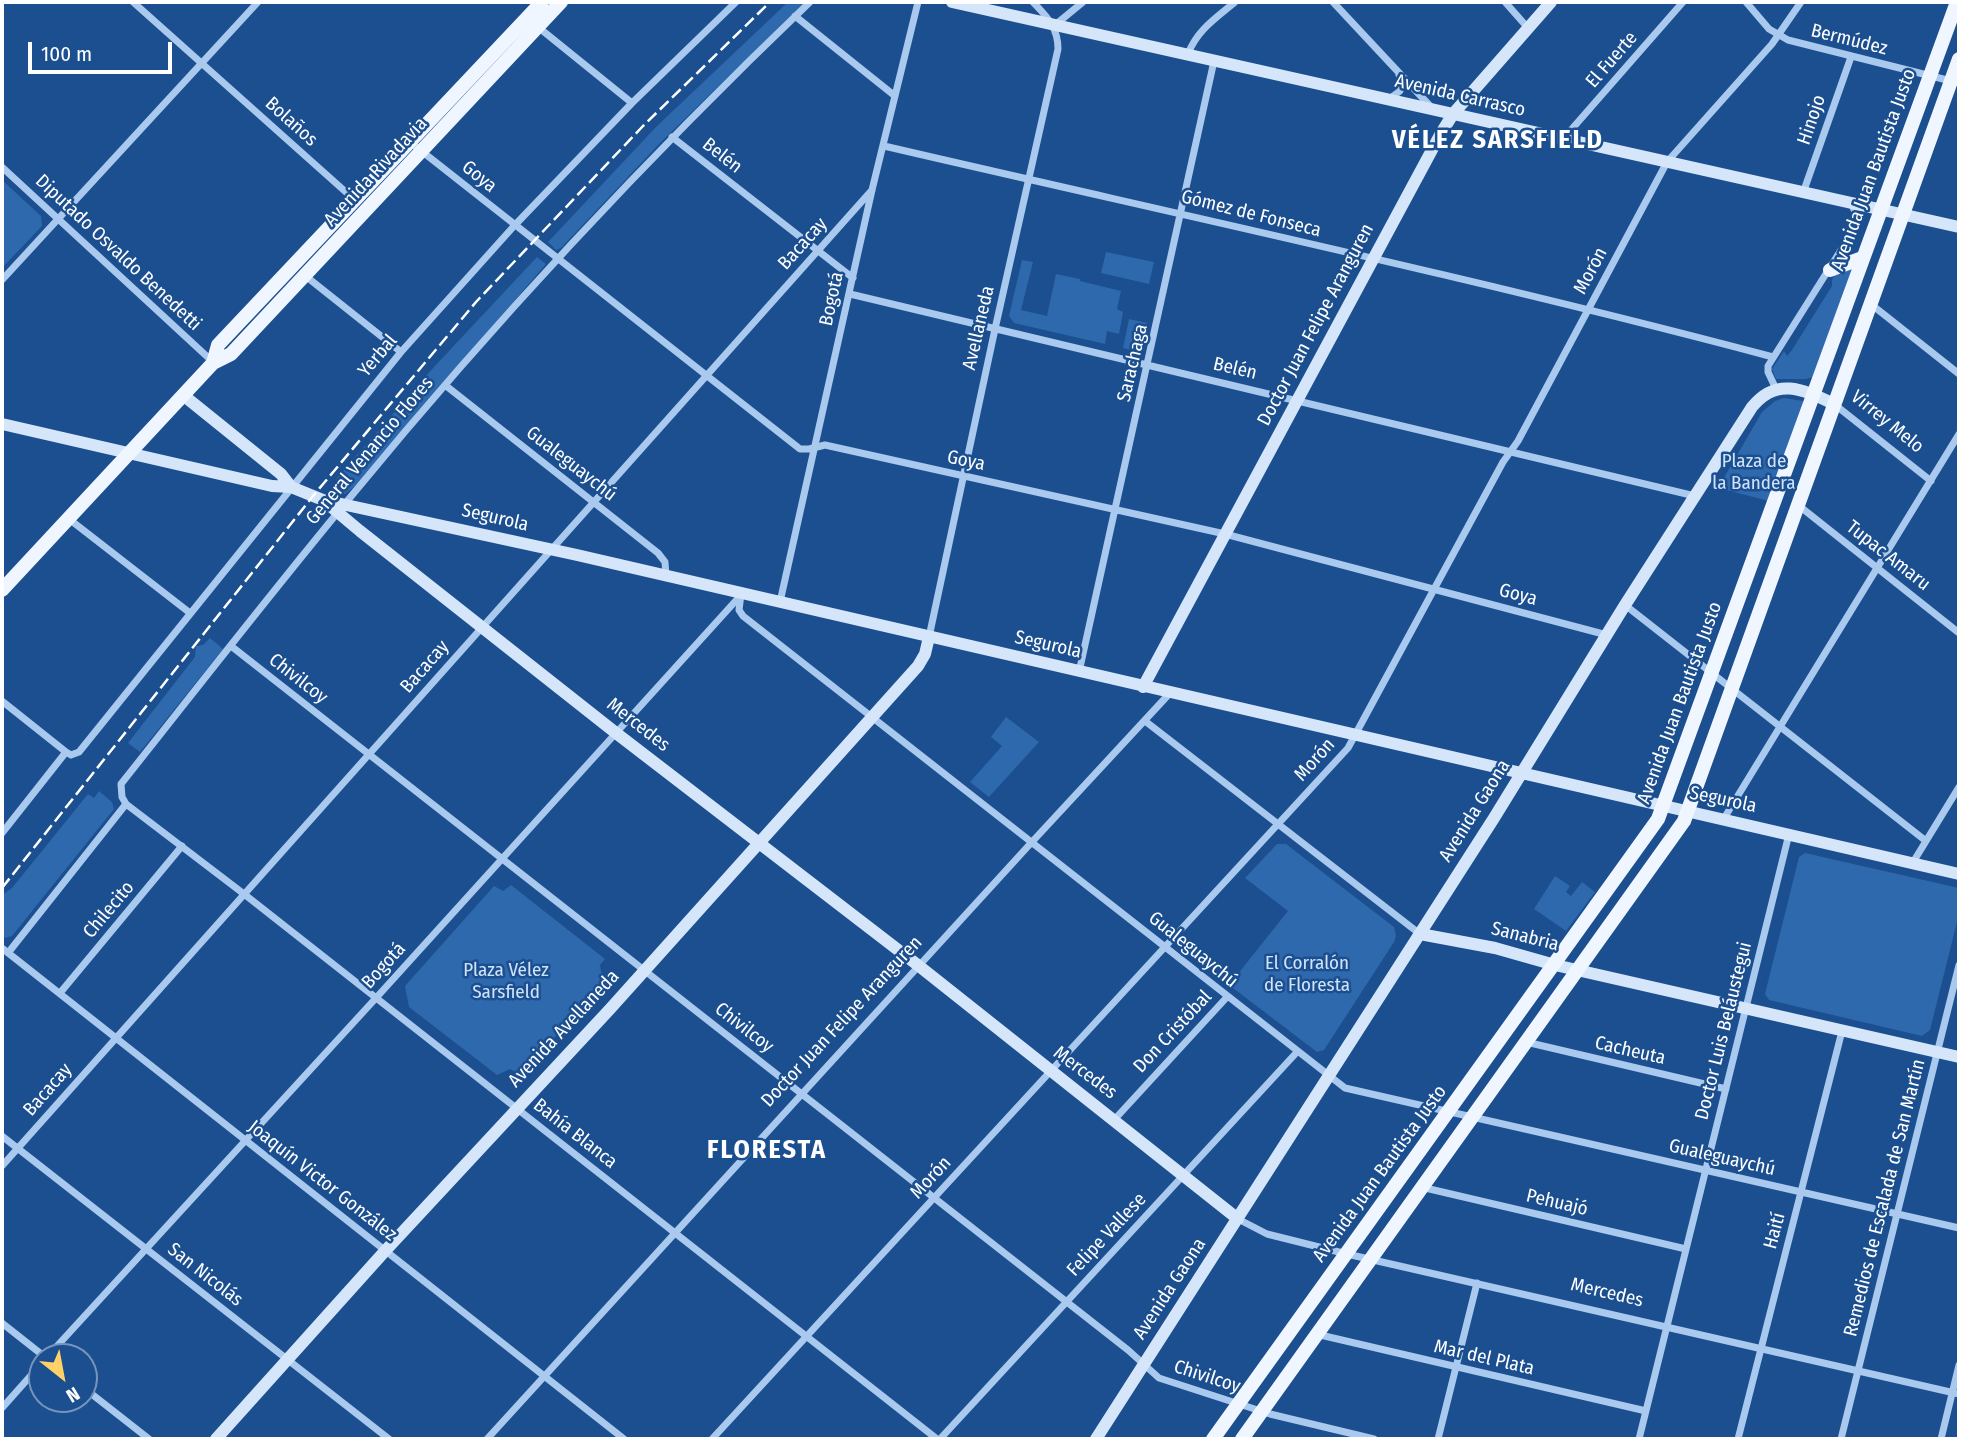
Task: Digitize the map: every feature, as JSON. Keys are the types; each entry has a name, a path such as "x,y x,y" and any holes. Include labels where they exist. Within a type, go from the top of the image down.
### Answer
{"main road":[{"name":"Avenida Rivadavia","path":"2,590 213,363 231,354 422,152 532,23 542,2"},
{"name":"Avenida Rivadavia","path":"213,363 218,345 410,142 532,23 561,2"},
{"name":"Avenida Juan Bautista Justo","path":"1213,1439 1658,819 1957,2"},
{"path":"1242,1439 1681,825 1903,215 1956,82 1959,60"},
{"path":"1830,270 1862,258"}],"street":[{"name":"Bolaños","path":"133,2 366,210"},
{"path":"2,280 258,2"},
{"name":"Yerbal","path":"2,832 69,753 81,749 401,352 514,226 632,103 736,2"},
{"name":"General Venancio Flores","path":"127,804 121,797 121,784 341,509 445,385 556,260 672,137 810,2"},
{"name":"Bogotá","path":"779,603 918,2"},
{"name":"Avenida Carrasco","path":"952,2 1959,228"},
{"path":"1033,2 1054,26 1083,2"},
{"path":"1188,54 1202,30 1235,2"},
{"path":"1333,2 1434,110"},
{"path":"1504,2 1528,28"},
{"name":"Doctor Juan Felipe Aranguren","path":"1143,687 1453,114 1550,2"},
{"name":"El Fuerte","path":"1564,139 1683,2"},
{"name":"Bermúdez","path":"1746,2 1769,29 1788,40 1956,82"},
{"name":"Morón","path":"712,1439 1348,748 1667,162 1779,34 1801,2"},
{"path":"795,16 895,96"},
{"path":"532,23 632,103"},
{"name":"Avellaneda","path":"929,637 1058,49 1058,33 1054,26"},
{"name":"Hinojo","path":"1803,193 1851,57"},
{"name":"Sarachaga","path":"1079,671 1149,365 1214,61"},
{"path":"1386,99 1394,97 1400,91 1402,83 1397,72"},
{"name":"Belén","path":"672,137 853,278"},
{"name":"Goya","path":"410,142 556,260 803,450 825,445 1225,534 1607,635"},
{"name":"Gómez de Fonseca","path":"884,146 1589,309 1773,357"},
{"name":"Diputado Osvaldo Benedetti","path":"2,167 213,363"},
{"name":"Bacacay","path":"2,1166 873,190"},
{"path":"1776,389 1768,372 1773,357 1856,226 1857,218 1852,204"},
{"path":"293,266 401,352"},
{"name":"Belén","path":"850,294 1695,496"},
{"path":"1872,305 1959,374"},
{"name":"Gualeguaychú","path":"445,385 658,553 665,562 666,576"},
{"name":"Virrey Melo","path":"1776,389 1794,388 1834,404 1931,481"},
{"name":"Avenida Gaona","path":"1096,1439 1420,934 1695,496 1755,404 1776,389"},
{"path":"183,395 262,457 291,487"},
{"path":"2,424 247,481 291,487"},
{"path":"1722,820 1959,434"},
{"path":"247,481 260,474 263,467 262,457"},
{"name":"Mercedes","path":"291,487 341,509 360,531 481,627 919,966 1238,1219 1268,1234 1347,1254 1956,1393"},
{"name":"Tupac Amaru","path":"1797,504 1959,633"},
{"name":"Segurola","path":"341,509 372,509 1959,874"},
{"path":"360,531 361,518 372,509"},
{"path":"68,519 190,613"},
{"name":"Bogotá","path":"59,1343 376,998 741,594"},
{"name":"Gualeguaychú","path":"741,594 739,610 743,616 1345,1088 1959,1228"},
{"path":"1625,605 1926,841"},
{"name":"Avenida Avellaneda","path":"216,1439 872,718 918,666 925,654 929,637"},
{"name":"Chivilcoy","path":"231,646 1067,1302 1158,1378 1260,1411 1374,1439"},
{"name":"Doctor Juan Felipe Aranguren","path":"487,1439 1170,693"},
{"path":"2,701 69,753"},
{"name":"Sanabria","path":"1144,721 1420,934 1495,948 1555,965 1959,1057"},
{"path":"1911,864 1959,787"},
{"path":"5,951 127,804"},
{"name":"Bahía Blanca","path":"127,804 938,1439"},
{"name":"Doctor Luis Beláustegui","path":"1639,1439 1789,834"},
{"name":"Chilecito","path":"60,993 182,846"},
{"name":"Joaquín Victor González","path":"5,951 624,1439"},
{"name":"Remedios de Escalada de San Martín","path":"1841,1439 1959,965"},
{"name":"Don Cristóbal","path":"1114,1120 1227,997"},
{"name":"Haití","path":"1738,1439 1842,1031"},
{"name":"Cacheuta","path":"1526,1042 1726,1089"},
{"name":"Felipe Vallese","path":"938,1439 1297,1052"},
{"name":"San Nicolás","path":"2,1136 389,1439"},
{"name":"Pehuajó","path":"1420,1187 1686,1249"},
{"path":"1438,1439 1477,1283"},
{"path":"2,1323 28,1343"},
{"name":"Mar del Plata","path":"1315,1334 1646,1412"},
{"path":"1941,1439 1956,1393 1959,1365"},
{"path":"2,1408 28,1379"},
{"path":"98,1399 149,1439"}],"green space":[{"path":"788,2 805,2 661,142 561,248 556,250 548,242 657,126"},
{"path":"2,180 41,216 42,226 2,268"},
{"path":"1106,252 1154,262 1149,284 1101,273"},
{"path":"537,257 546,264 355,486 345,494 331,492 339,483 336,479 434,367"},
{"path":"1022,260 1033,262 1021,310 1047,316 1056,274 1080,279 1121,291 1117,309 1123,312 1119,334 1107,331 1105,344 1014,323 1009,316"},
{"path":"1853,266 1813,377 1776,379 1772,369 1784,351 1787,356 1792,350 1832,286 1835,274"},
{"path":"1129,319 1147,323 1142,347 1135,351 1123,348"},
{"name":"Plaza de la Bandera","path":"1784,398 1804,403 1769,501 1718,488 1762,412 1775,401"},
{"path":"210,638 223,649 140,752 128,743 195,657 196,646 203,645"},
{"path":"1006,717 1039,742 989,797 970,782 1002,746 991,737"},
{"path":"99,791 112,802 114,809 12,936 5,938 2,935 2,895 12,888 88,794 94,798"},
{"name":"El Corralón de Floresta","path":"1277,844 1286,844 1394,927 1396,936 1324,1050 1317,1052 1229,985 1288,911 1245,878"},
{"path":"1805,853 1959,888 1959,914 1930,1030 1922,1036 1769,1000 1765,994 1799,857"},
{"path":"1555,876 1570,886 1566,892 1571,896 1582,882 1595,892 1566,931 1534,909"},
{"name":"Plaza Vélez Sarsfield","path":"511,885 605,959 600,965 607,979 521,1075 510,1069 497,1075 409,1007 405,986 494,886 503,891"}],"railway":[{"path":"2,888 313,496 476,302 643,126 770,2"}],"district":[{"name":"VÉLEZ SARSFIELD","path":"1498,141"},
{"name":"FLORESTA","path":"767,1151"}]}
